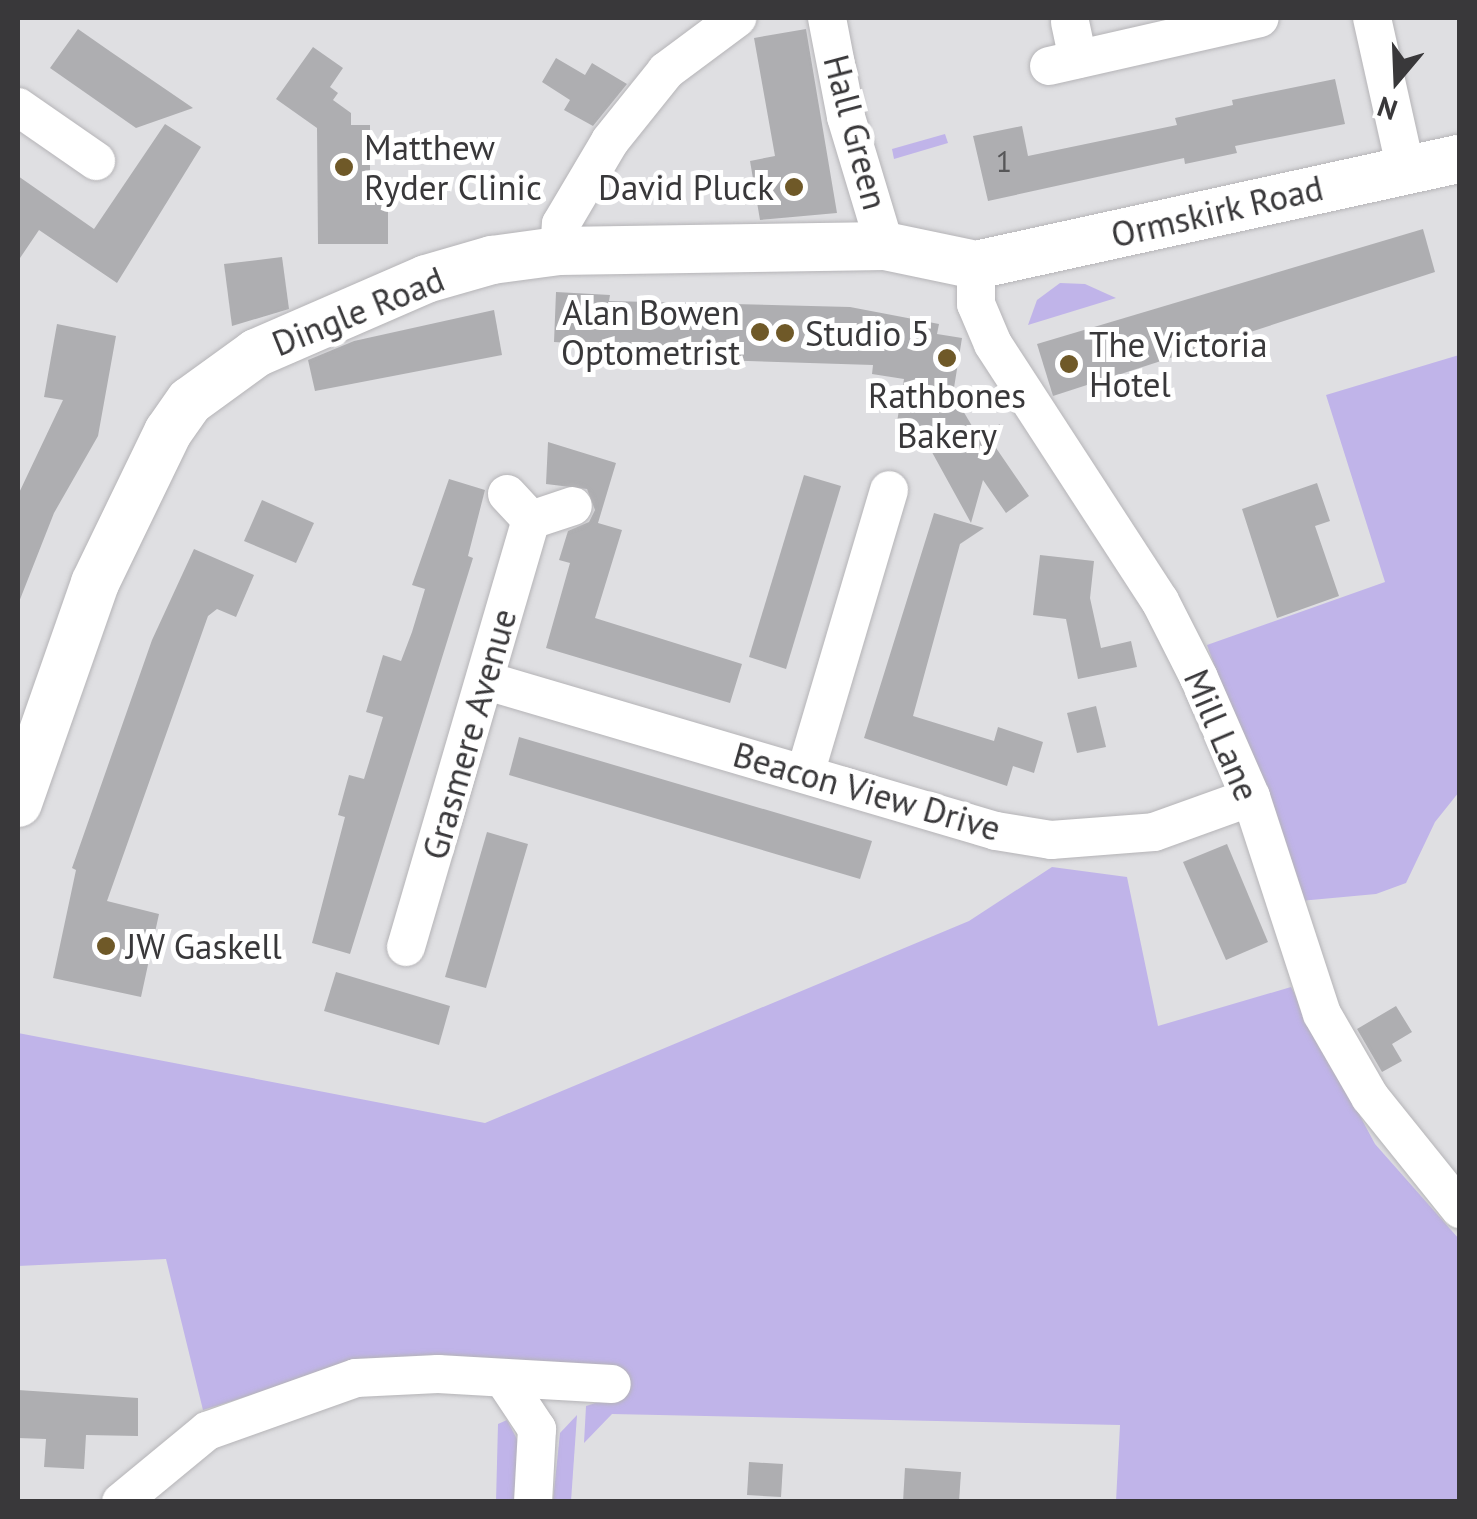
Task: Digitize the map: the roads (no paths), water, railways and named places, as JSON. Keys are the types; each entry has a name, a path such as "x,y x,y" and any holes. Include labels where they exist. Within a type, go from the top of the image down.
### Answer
{"main road":[{"name":"Ormskirk Road","path":"976,266 1460,159"},
{"name":"Dingle Road","path":"18,803 95,583 168,432 190,401 256,353 426,279 492,260 559,250 885,246 976,266"}],"street":[{"name":"Hall Green","path":"828,18 846,117 885,246"},
{"path":"1070,22 1064,63 1187,26 1260,18"},
{"path":"1372,18 1406,170"},
{"path":"559,250 561,224 610,140 666,71 731,19"},
{"path":"18,107 97,160"},
{"name":"Mill Lane","path":"976,266 976,304 993,344 1160,601 1251,797 1322,1014 1370,1097 1460,1209"},
{"path":"805,774 889,490"},
{"name":"Grasmere Avenue","path":"406,948 487,681 519,507 573,506"},
{"name":"Beacon View Drive","path":"487,681 996,831 1051,840 1154,832 1251,797"},
{"path":"121,1502 207,1431 279,1400 356,1378 438,1374 505,1381 612,1384"},
{"path":"505,1381 537,1429 533,1502"}],"place":[{"name":"Matthew Ryder Clinic","path":"344,167"},
{"name":"David Pluck","path":"794,187"},
{"name":"Alan Bowen Optometrist","path":"760,332"},
{"name":"Studio 5","path":"785,333"},
{"name":"Rathbones Bakery","path":"947,358"},
{"name":"The Victoria Hotel","path":"1069,364"},
{"name":"JW Gaskell","path":"106,946"}]}
